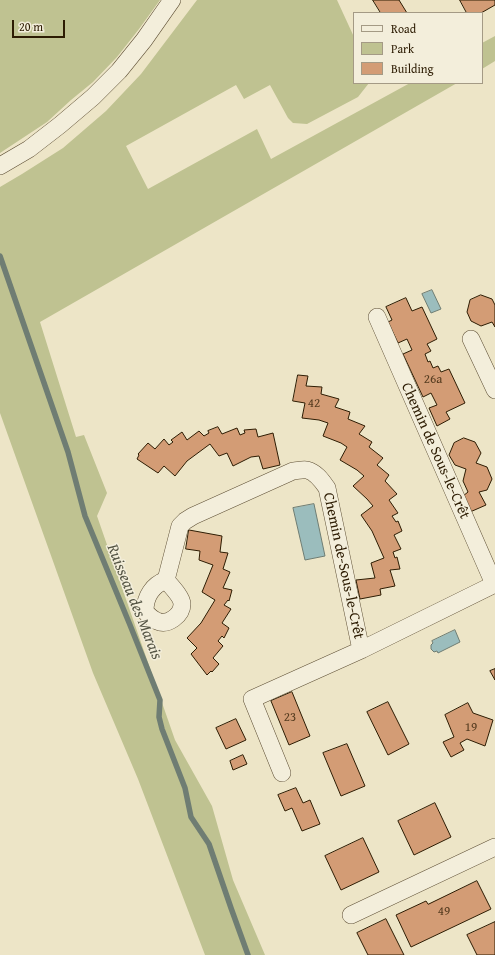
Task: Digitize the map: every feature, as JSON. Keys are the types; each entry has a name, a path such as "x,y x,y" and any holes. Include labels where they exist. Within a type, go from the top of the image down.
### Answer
{"street":[{"path":"0,166 29,149 93,97 119,71 144,40 172,0"},
{"name":"Chemin de Sous-le-Crêt","path":"377,317 494,584"},
{"path":"471,339 495,390"},
{"name":"Chemin de-Sous-le-Crêt","path":"166,580 177,535 180,526 185,521 293,471 305,469 320,478 327,488 361,650"},
{"name":"Chemin de-Sous-le-Crêt","path":"282,773 252,699 361,650 494,584"},
{"path":"351,915 495,847"}],"green space":[{"path":"0,0 160,0 117,57 93,82 47,122 0,153"},
{"path":"197,0 337,0 353,35 353,84 368,84 358,97 307,124 293,123 288,118 270,85 244,99 236,85 126,146 148,189 257,129 271,159 408,84 455,84 40,322 76,437 84,435 107,493 97,516 175,740 212,806 233,880 265,955 205,955 138,779 93,673 0,413 0,187 63,148 106,111 141,74"},
{"path":"495,36 495,61 483,68 483,42"}],"water":[{"path":"432,290 441,309 431,313 422,294"},
{"path":"314,504 325,556 305,560 293,508"},
{"path":"455,630 460,642 438,653 437,651 434,652 431,649 431,645 433,643 432,641"}],"building":[{"path":"373,0 399,0 406,12 380,12"},
{"path":"460,0 495,0 495,5 483,12 466,12"},
{"path":"481,295 492,299 495,305 495,327 492,322 481,326 471,321 467,312 470,300"},
{"path":"406,298 412,311 422,307 437,339 427,344 431,351 425,354 428,362 430,361 433,368 438,366 441,372 449,369 465,403 446,412 450,419 437,426 429,408 437,405 431,393 423,397 403,354 412,350 407,339 398,343 388,322 392,320 386,307"},
{"path":"298,375 308,376 306,386 322,387 321,394 339,399 335,407 350,412 348,419 365,426 359,434 372,442 369,447 383,458 377,465 389,475 385,481 397,494 389,500 398,513 392,516 396,522 398,521 402,531 394,535 401,549 393,552 395,558 397,557 400,569 390,570 395,586 380,589 381,595 360,599 356,580 375,578 371,563 384,558 372,531 361,515 373,506 353,486 364,476 340,460 347,447 323,436 328,423 319,420 302,418 305,403 293,401"},
{"path":"218,427 222,434 237,428 240,435 245,433 244,430 256,429 258,437 273,433 280,465 263,469 259,456 251,457 233,466 227,453 219,456 210,444 187,461 175,476 164,466 158,473 137,459 138,454 148,443 155,449 164,439 169,445 173,442 171,440 182,432 187,440 199,431 204,436 209,433 208,431"},
{"path":"464,438 475,442 481,453 476,463 487,467 492,479 487,490 479,492 486,505 470,512 463,496 468,492 463,481 466,469 455,465 449,455 454,443"},
{"path":"189,530 222,536 220,552 228,553 223,569 230,572 223,588 232,590 229,601 228,600 224,605 231,609 222,623 229,628 224,638 222,636 218,641 223,646 213,658 219,664 207,675 191,654 197,648 187,638 201,623 215,600 202,592 213,565 199,560 200,551 186,549"},
{"path":"495,669 495,680 490,671"},
{"path":"292,692 310,736 289,745 271,701"},
{"path":"388,702 409,744 388,755 367,712"},
{"path":"468,703 473,713 493,720 485,746 467,739 460,743 464,750 451,757 443,742 454,737 445,715"},
{"path":"236,719 246,740 226,749 216,728"},
{"path":"347,744 365,786 341,796 323,753"},
{"path":"243,755 247,764 233,770 230,761"},
{"path":"296,788 303,803 310,800 320,824 302,831 292,808 285,811 278,795"},
{"path":"435,803 451,837 414,855 398,821"},
{"path":"363,838 379,872 341,890 325,856"},
{"path":"477,881 491,909 411,947 396,915 426,901 428,904"},
{"path":"386,919 404,955 368,955 357,933"},
{"path":"495,922 495,955 477,955 467,935"}],"waterway":[{"name":"Ruisseau des Marais","path":"0,256 68,452 85,516 160,700 159,717 162,729 185,788 191,817 209,844 248,955"}]}
